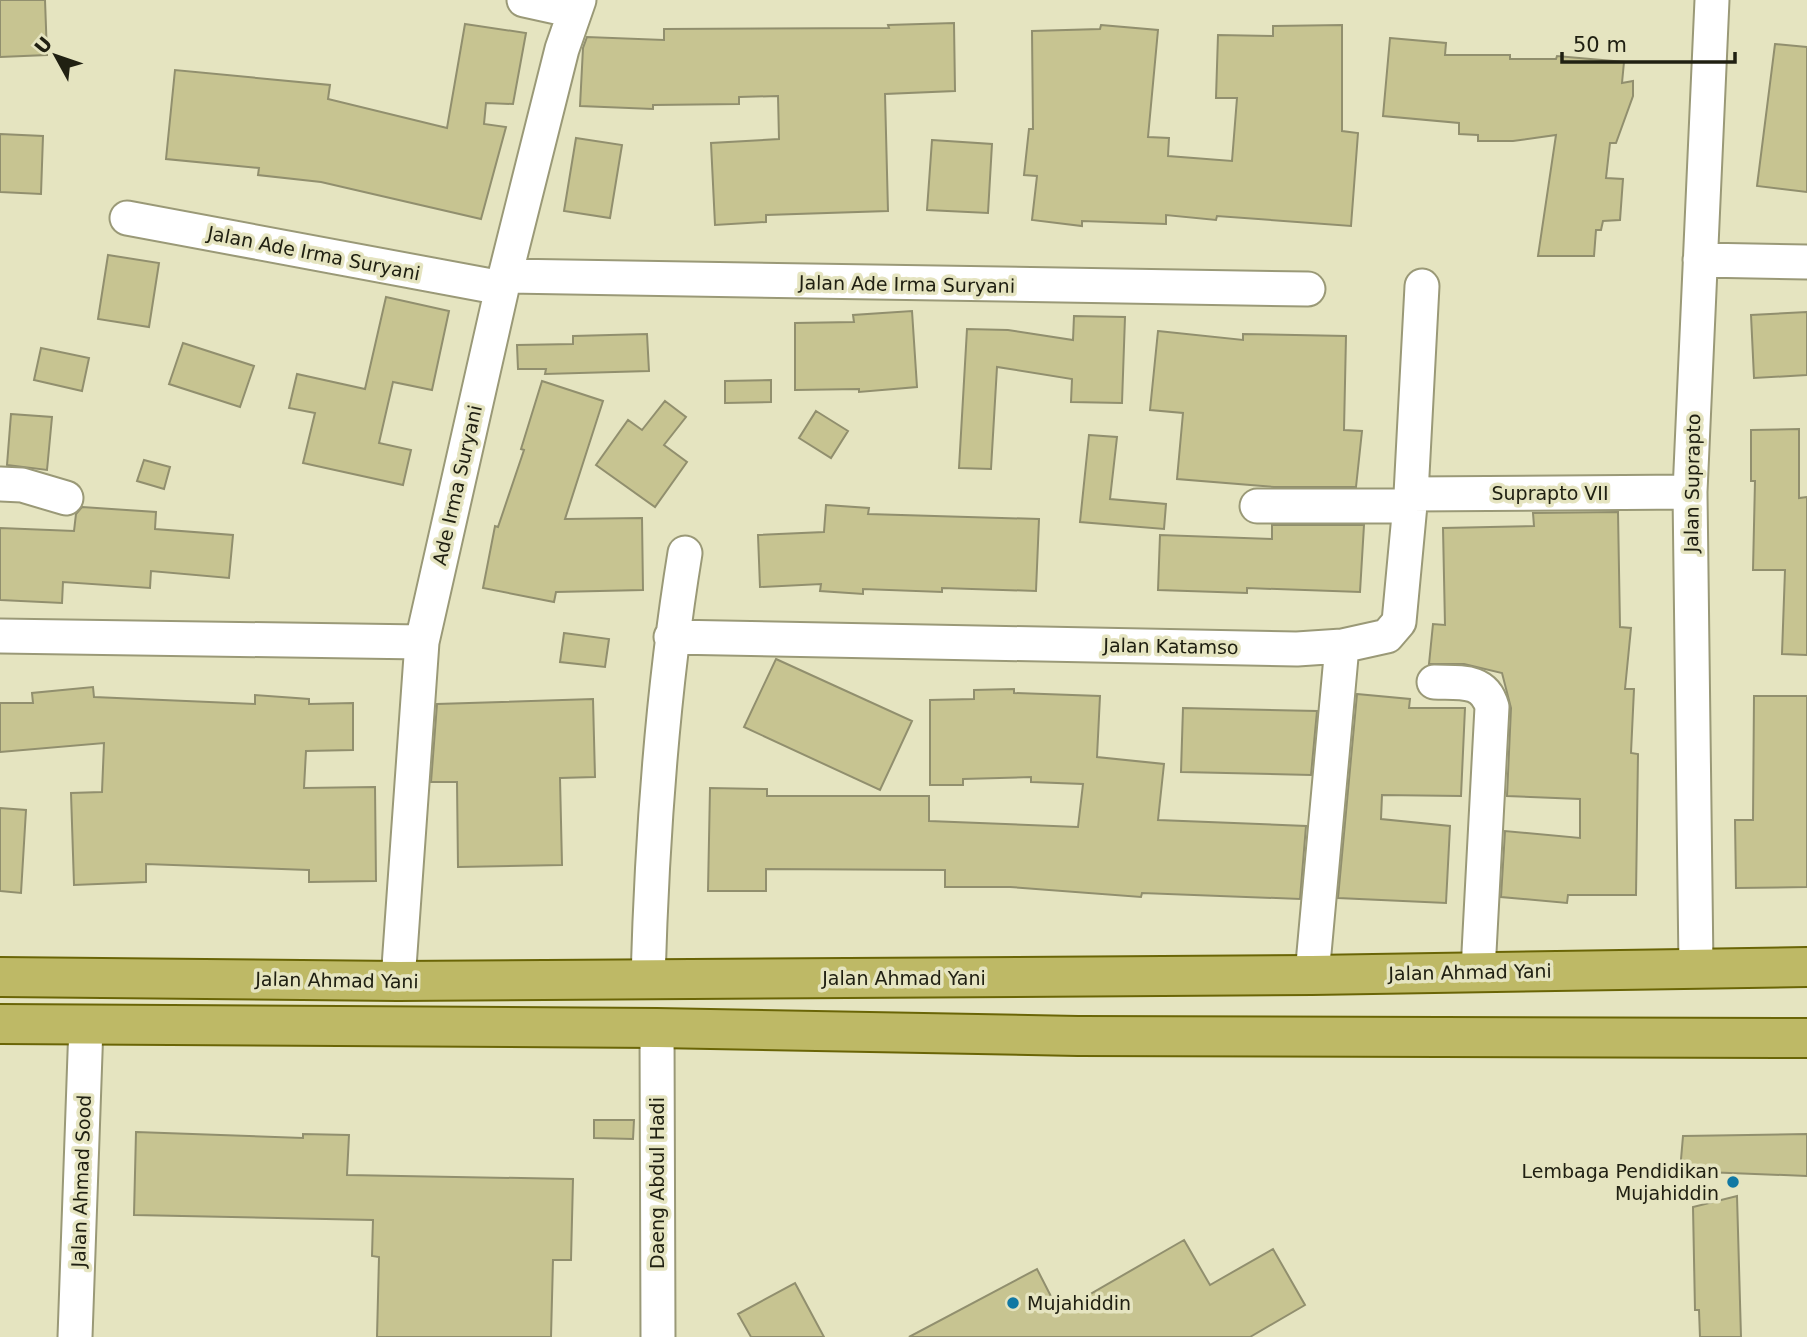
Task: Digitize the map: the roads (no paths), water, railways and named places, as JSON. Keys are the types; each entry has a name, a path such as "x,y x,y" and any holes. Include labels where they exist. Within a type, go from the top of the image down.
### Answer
{"main road":[{"name":"Jalan Ahmad Yani","path":"0,977 398,981 1312,975 1807,967"},
{"path":"1078,1036 1081,976"},
{"path":"0,1024 657,1028 1078,1036 1807,1038"}],"street":[{"path":"524,0 577,5"},
{"name":"Jalan Suprapto","path":"1696,967 1690,492 1712,0"},
{"name":"Ade Irma Suryani","path":"398,981 422,642 503,282 577,5"},
{"name":"Jalan Ade Irma Suryani","path":"127,218 503,282 1308,289"},
{"path":"1700,260 1807,262"},
{"path":"1410,500 1422,286"},
{"path":"0,484 22,485 66,498"},
{"name":"Suprapto VII","path":"1256,506 1690,492"},
{"name":"Jalan Katamso","path":"671,637 1297,649 1342,646 1380,638 1396,627 1400,615 1410,500"},
{"path":"648,979 654,845 671,637 685,553"},
{"path":"0,636 422,642"},
{"path":"1312,975 1342,646"},
{"path":"1434,682 1476,684 1485,691 1492,707 1478,971"},
{"name":"Jalan Ahmad Sood","path":"75,1337 86,1025"},
{"name":"Daeng Abdul Hadi","path":"657,1028 658,1337"}],"place":[{"name":"Lembaga Pendidikan Mujahiddin","path":"1733,1182"},
{"name":"Mujahiddin","path":"1013,1303"}]}
